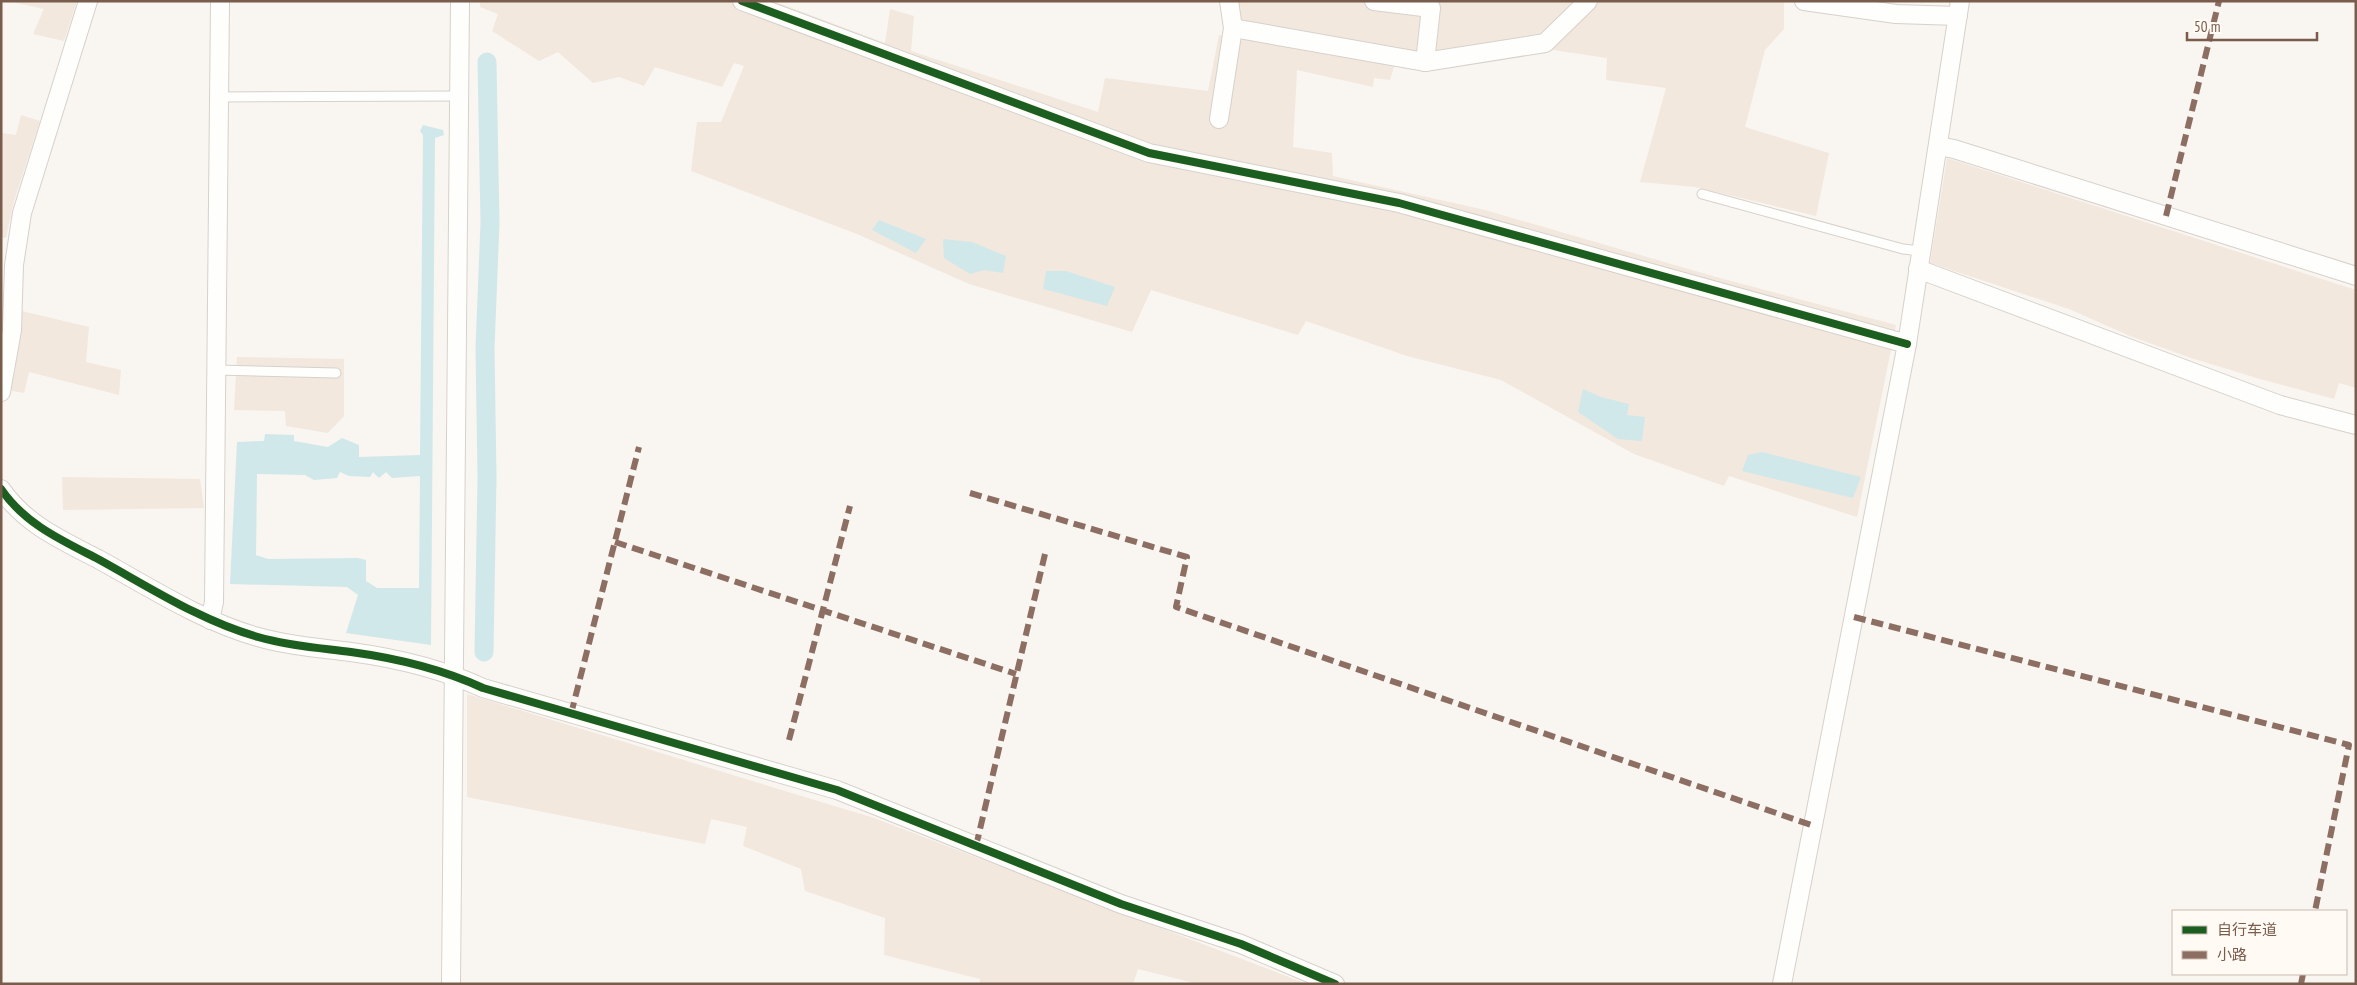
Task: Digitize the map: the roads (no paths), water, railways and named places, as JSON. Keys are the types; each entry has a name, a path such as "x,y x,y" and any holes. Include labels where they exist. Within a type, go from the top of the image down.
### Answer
{"street":[{"path":"1,392 12,330 14,266 22,214 88,1"},
{"path":"210,620 214,602 220,1"},
{"path":"451,984 460,1"},
{"path":"742,1 1149,153 1399,203 1907,344"},
{"path":"1220,118 1233,28 1229,1"},
{"path":"1374,1 1431,8 1425,62"},
{"path":"1233,28 1425,62 1545,43 1588,1"},
{"path":"1782,984 1907,344 1959,8 1896,14 1804,1"},
{"path":"1938,146 1972,154 2356,276"},
{"path":"1918,269 2280,404 2356,425"},
{"path":"1,489 13,506 39,528 210,620 258,637 307,648 352,652 454,674 483,688 837,790 1120,904 1241,944 1335,984"}],"lane":[{"path":"219,96 459,96"},
{"path":"1702,194 1903,249 1921,251"},
{"path":"216,370 336,373"}],"water":[{"path":"423,125 443,130 444,135 435,138 431,645 346,633 358,595 347,587 230,584 237,442 264,441 265,434 294,435 294,441 328,447 342,438 359,445 359,457 420,455 423,135 420,131","holes":["340,472 349,476 370,477 373,472 379,478 386,472 392,478 420,476 419,588 377,588 366,581 366,560 358,558 268,559 256,555 257,474 305,475 314,480 337,478"]},
{"path":"879,220 926,239 916,253 872,230"},
{"path":"943,239 972,242 1006,256 1003,273 984,270 970,274 944,258"},
{"path":"1046,271 1066,271 1115,287 1107,306 1043,289"},
{"path":"1583,389 1601,397 1629,404 1627,415 1645,417 1642,441 1618,439 1578,412"},
{"path":"1762,452 1861,477 1853,498 1742,471 1748,455"}],"waterway":[{"path":"484,652 487,477 485,348 490,223 487,62"}]}
